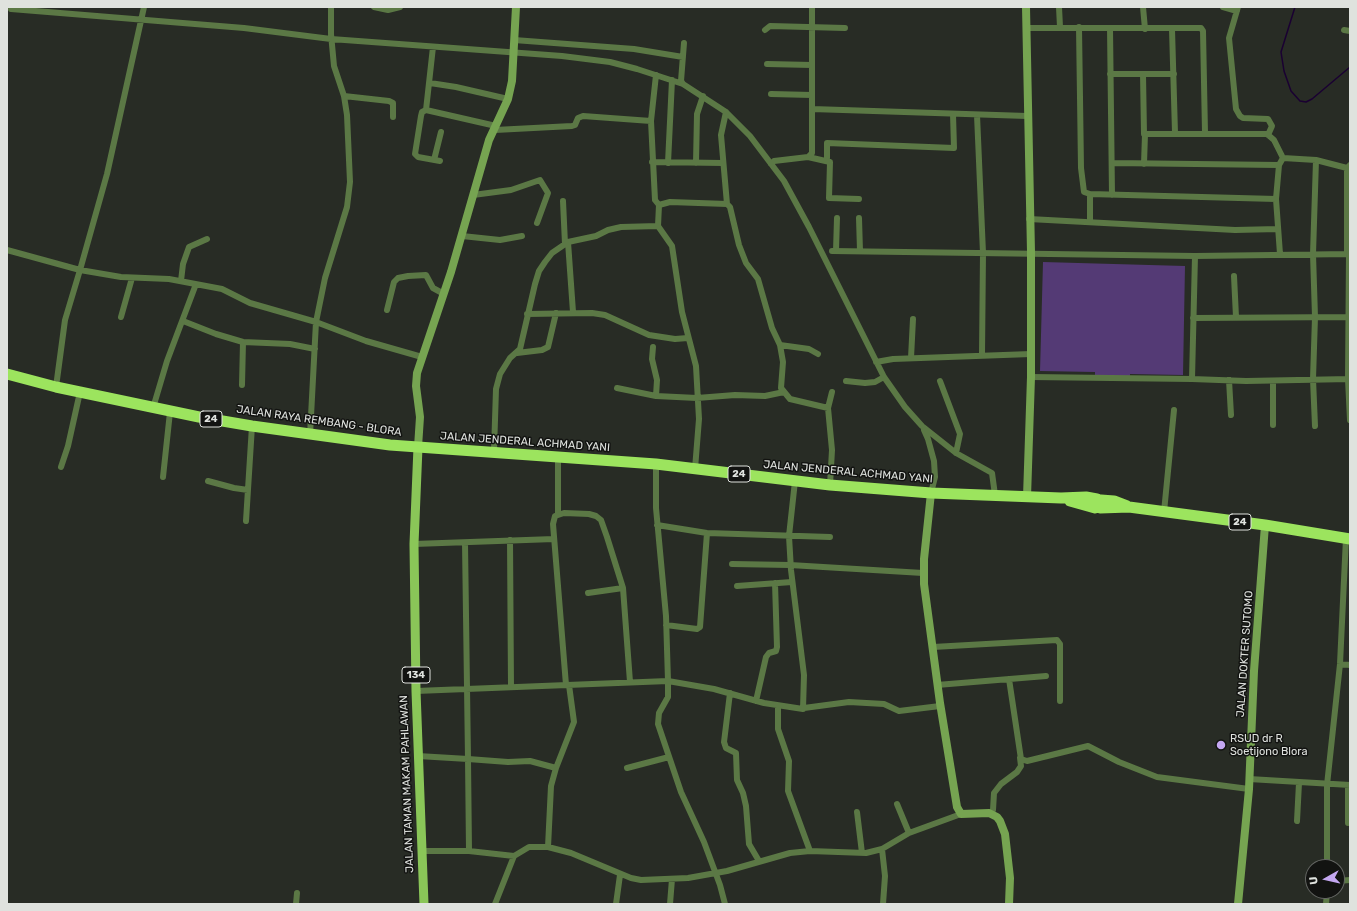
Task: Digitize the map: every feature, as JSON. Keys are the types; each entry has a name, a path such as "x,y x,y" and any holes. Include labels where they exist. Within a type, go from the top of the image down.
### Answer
{"highway":[{"name":"JALAN RAYA REMBANG - BLORA","path":"7,374 56,387 170,412 310,435 418,447"},
{"name":"JALAN JENDERAL ACHMAD YANI","path":"418,447 466,451 494,451 656,464 830,485 931,493 1061,498 1098,504 1114,501 1129,507 1265,525 1348,538"}],"main road":[{"path":"418,447 420,417 416,386 422,357 462,236 489,140 508,99 514,52 516,7"},
{"path":"1026,7 1029,219 1031,252 1031,377 1027,497"},
{"name":"JALAN TAMAN MAKAM PAHLAWAN","path":"418,447 414,544 416,692 424,904"},
{"path":"931,493 923,573 937,685 956,807 961,814 989,813 997,817 1000,821 1005,834 1010,878 1009,904"},
{"name":"JALAN DOKTER SUTOMO","path":"1238,904 1249,779 1253,676 1265,525"}],"street":[{"path":"56,387 65,316 80,270 107,174 144,7"},
{"path":"310,435 316,322 327,274 347,207 350,182 347,116 344,96 334,66 331,39 331,7"},
{"path":"374,7 388,10 400,7"},
{"path":"808,157 812,149 812,7"},
{"path":"1059,7 1060,27"},
{"path":"1143,7 1145,28"},
{"path":"1223,7 1237,9 1229,38 1236,110 1243,118 1268,119 1272,126 1268,135"},
{"path":"11,9 244,28 331,39 514,52 610,62 683,84 726,112 750,136 784,181 809,227 884,377 905,407 922,426 956,453 992,473 995,496"},
{"path":"765,30 770,26 845,28"},
{"path":"1079,27 1081,168 1083,190 1090,194 1276,199"},
{"path":"1026,28 1201,28 1205,133"},
{"path":"1110,28 1112,195"},
{"path":"1172,29 1175,133"},
{"path":"514,40 634,49 683,57"},
{"path":"683,84 681,81 684,43"},
{"path":"433,47 426,110 422,112 421,116 416,154 418,157 437,161 441,132"},
{"path":"767,64 812,65"},
{"path":"1110,74 1174,74"},
{"path":"1142,74 1144,164"},
{"path":"656,75 651,121 655,200 659,205 658,226 672,246 688,338 696,366 699,419 695,468"},
{"path":"668,163 672,80"},
{"path":"430,83 456,87 508,99"},
{"path":"771,94 812,95"},
{"path":"344,96 389,101 393,103 393,117"},
{"path":"696,163 697,114 703,96"},
{"path":"812,109 1027,116"},
{"path":"426,110 495,128 572,126 575,125 578,118 583,116 651,121"},
{"path":"726,112 722,135 727,204 731,209 739,245 746,263 758,279 772,328 780,345 783,362 780,381 784,392 790,399 828,408"},
{"path":"827,158 827,143 954,148 952,114"},
{"path":"977,115 983,253 982,355"},
{"path":"1144,134 1265,134 1276,143 1283,158"},
{"path":"770,164 774,161 808,157 830,162 829,198 859,199"},
{"path":"1283,158 1316,160 1348,167 1350,420"},
{"path":"1280,254 1276,199 1279,165 1283,158"},
{"path":"1315,426 1313,379 1315,317 1313,254 1316,160"},
{"path":"652,162 723,163"},
{"path":"1112,163 1279,165"},
{"path":"474,195 511,190 540,180 548,193 537,223"},
{"path":"1090,194 1090,222"},
{"path":"563,201 573,312"},
{"path":"659,205 670,202 727,204"},
{"path":"837,218 834,251 983,253 1031,252 1194,256 1349,254"},
{"path":"859,218 860,251"},
{"path":"1029,219 1234,230 1278,229"},
{"path":"494,451 496,389 500,374 510,358 517,353 523,341 527,314 539,270 552,253 567,243 596,236 608,230 621,227 658,226"},
{"path":"462,236 500,240 522,236"},
{"path":"181,281 183,264 189,247 198,241 207,239"},
{"path":"7,250 108,276 181,281 222,289 250,303 316,322 366,341 422,357"},
{"path":"1192,379 1194,256"},
{"path":"387,310 394,282 403,277 426,275 433,288 444,294"},
{"path":"1234,276 1236,317"},
{"path":"121,318 132,278"},
{"path":"153,408 167,361 196,284"},
{"path":"527,314 573,312 604,315 649,335 663,338 688,338"},
{"path":"517,353 542,350 548,346 556,313"},
{"path":"1193,318 1350,317"},
{"path":"911,358 913,319"},
{"path":"183,321 216,334 243,342 290,344 315,349"},
{"path":"242,385 243,342"},
{"path":"780,345 809,349 818,354"},
{"path":"653,347 652,359 656,380 656,396"},
{"path":"876,362 911,358 1031,354"},
{"path":"846,381 864,383 875,382 884,377"},
{"path":"1031,377 1273,381 1349,379"},
{"path":"1229,380 1231,415"},
{"path":"940,381 960,434 956,453"},
{"path":"1273,381 1273,425"},
{"path":"617,388 656,396 697,398 735,394 765,396 784,392"},
{"path":"61,467 68,446 80,392"},
{"path":"830,485 832,450 828,408 832,392"},
{"path":"1164,512 1174,410"},
{"path":"163,477 170,412"},
{"path":"246,521 252,426"},
{"path":"922,426 928,439 934,461 935,477 931,493"},
{"path":"548,847 551,786 556,768 573,728 574,722 568,685 554,539 554,518 558,513 558,457"},
{"path":"656,464 655,493 666,626 668,681 668,697 658,718 668,757 681,792 704,842 725,904"},
{"path":"208,481 248,490"},
{"path":"795,481 789,536 790,565 804,674 804,708"},
{"path":"558,513 589,514 599,518 607,537 623,588 630,682"},
{"path":"657,525 707,533 830,537"},
{"path":"666,626 697,629 700,627 707,533"},
{"path":"1327,859 1328,784 1340,664 1348,538"},
{"path":"414,544 554,539"},
{"path":"510,540 511,687"},
{"path":"465,543 466,690 470,851"},
{"path":"732,564 790,565 923,573"},
{"path":"737,586 792,582"},
{"path":"756,701 766,657 769,653 776,651 777,647 775,583"},
{"path":"588,593 623,588"},
{"path":"933,647 1057,640 1060,644 1060,702"},
{"path":"1340,664 1350,665"},
{"path":"937,685 1046,676"},
{"path":"989,813 993,810 994,793 1001,784 1017,772 1021,766 1009,679"},
{"path":"416,692 668,681 730,693 778,706 804,708 850,702 884,704 899,711 940,706"},
{"path":"730,693 724,742 726,748 736,753 736,780 743,793 746,806 749,844 759,861"},
{"path":"778,706 778,729 789,761 788,791 810,852"},
{"path":"1020,758 1027,761 1088,746 1119,762 1157,777 1248,789"},
{"path":"418,756 513,763 530,761 556,768"},
{"path":"627,768 668,757"},
{"path":"1249,779 1349,785 1348,823"},
{"path":"1298,820 1299,783"},
{"path":"897,804 909,833"},
{"path":"858,812 862,853"},
{"path":"495,904 514,856 529,847 548,847 576,855 620,875 641,880 672,879 716,874 790,853 862,853 882,849 909,833 961,814"},
{"path":"882,849 885,876 883,904"},
{"path":"421,851 470,851 514,856"},
{"path":"616,904 620,875"},
{"path":"670,904 672,879"},
{"path":"296,904 298,893"}],"shaded area":[{"path":"1043,262 1185,266 1183,375 1130,374 1130,380 1095,379 1095,372 1040,371"}],"waterway":[{"path":"1295,7 1281,52 1284,71 1291,91 1300,101 1306,102 1312,99 1350,67"}],"place":[{"name":"RSUD dr R Soetijono Blora","path":"1221,745"}]}
